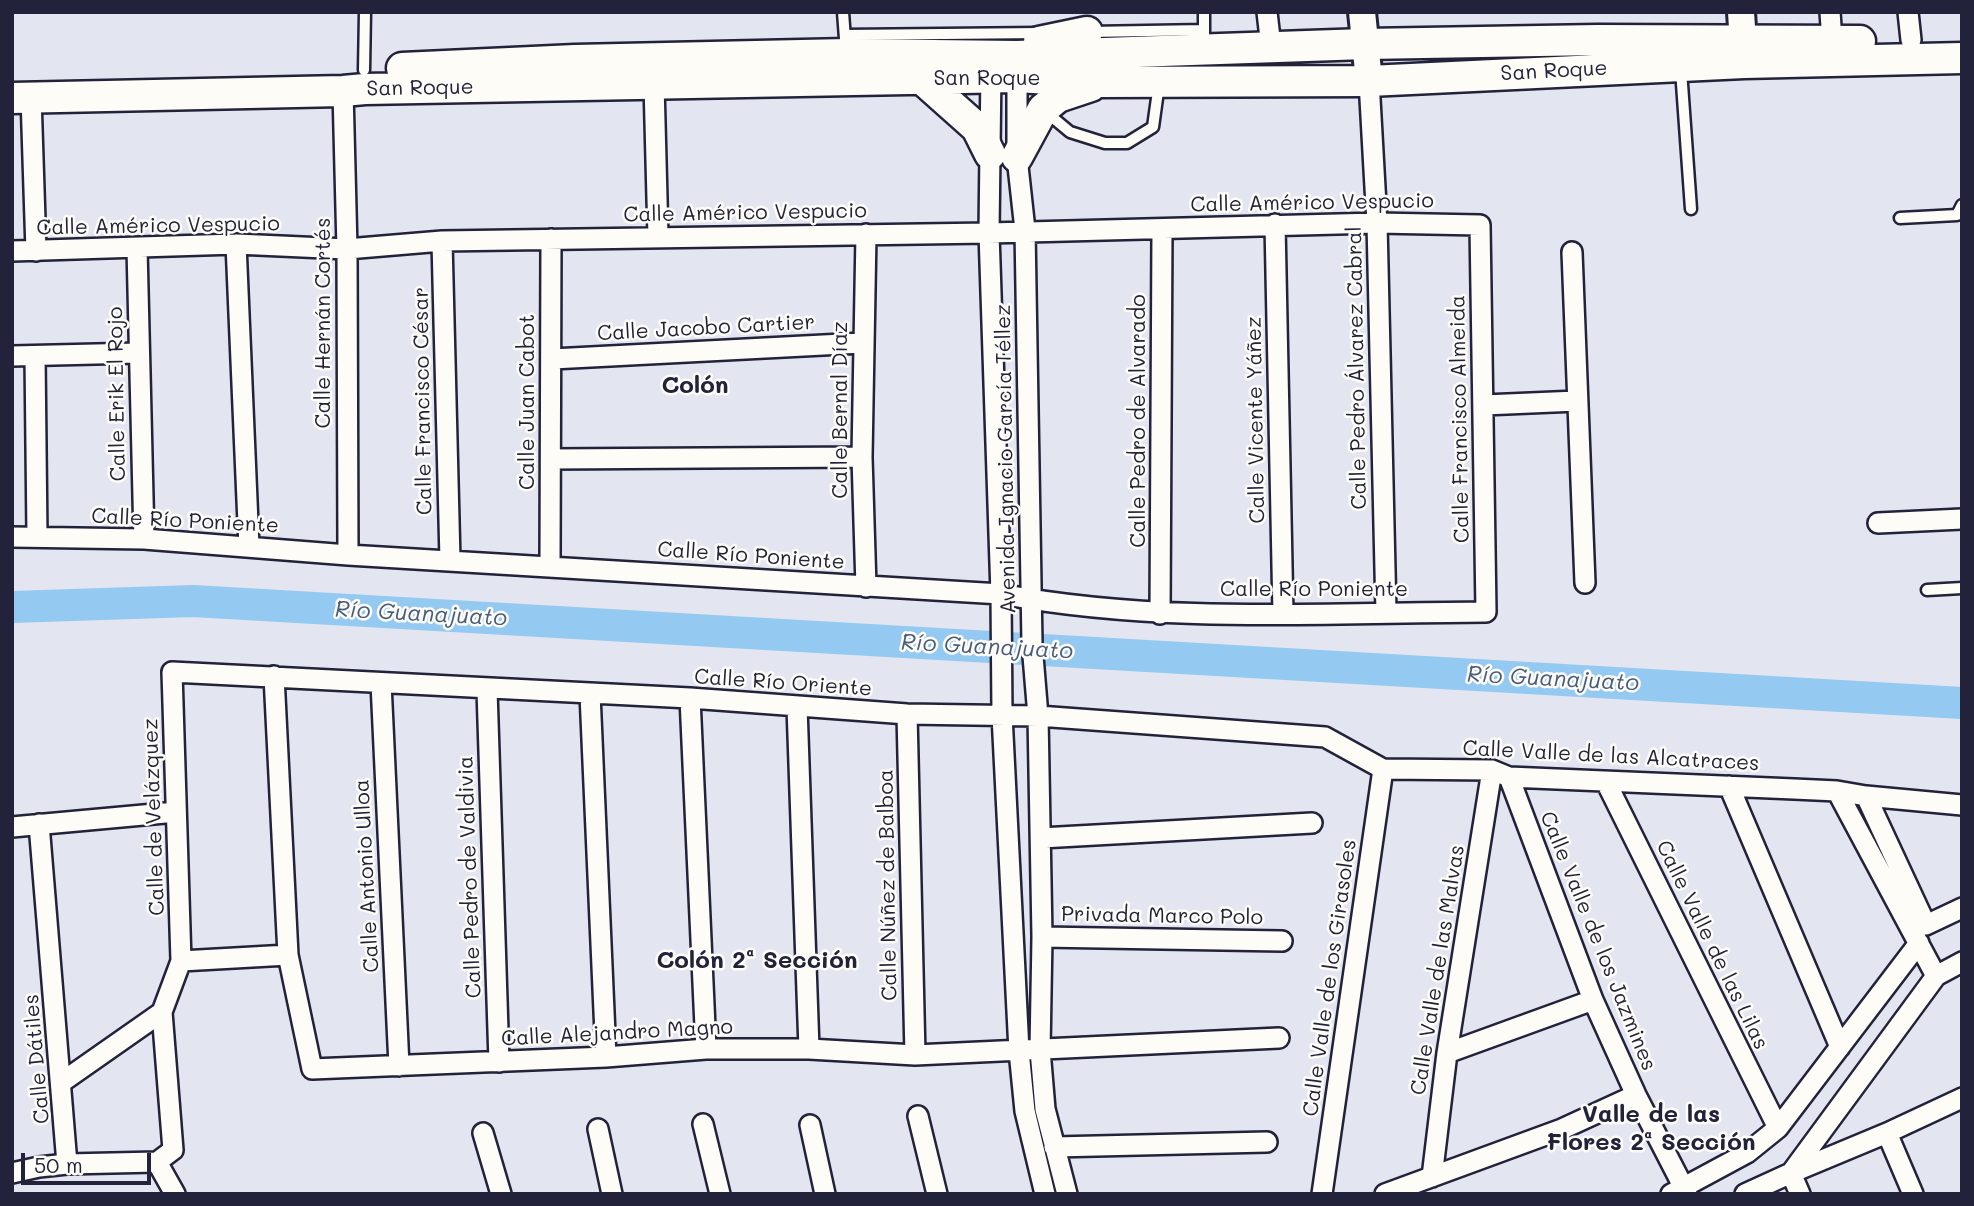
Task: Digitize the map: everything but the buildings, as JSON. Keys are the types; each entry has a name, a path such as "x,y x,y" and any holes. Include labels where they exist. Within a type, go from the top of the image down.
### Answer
{"main road":[{"name":"San Roque","path":"18,91 853,42 931,40 955,46 997,65 1100,82 1159,82 1368,81 1680,66 1743,38 1831,27 1909,26 1962,40"},
{"path":"997,65 1049,38 1087,32"},
{"name":"San Roque","path":"89,87 343,91 922,79 997,65 1204,40 1270,47 1743,38 1962,58"},
{"path":"922,79 1003,155 1043,109 1058,97 1100,82"}],"street":[{"path":"1267,12 1270,47"},
{"path":"1362,12 1368,81"},
{"name":"Avenida Ignacio García Téllez","path":"997,65 1003,155 989,233 1002,708 1018,1051 1025,1111 1045,1194"},
{"name":"Avenida Ignacio García Téllez","path":"997,65 1003,155 1025,230 1032,644 1038,708 1041,838 1040,1050 1045,1108 1066,1194"},
{"name":"Calle Pedro Álvarez Cabral","path":"1368,81 1377,223 1386,613"},
{"path":"654,84 658,237"},
{"path":"18,91 36,251"},
{"name":"Calle Hernán Cortés","path":"343,91 347,249 348,555"},
{"name":"Calle Américo Vespucio","path":"12,251 236,244 347,249 442,241 989,233 1275,224 1480,225"},
{"name":"Calle Vicente Yáñez","path":"1275,224 1283,614"},
{"name":"Calle Francisco Almeida","path":"1480,225 1486,612"},
{"name":"Calle Pedro de Alvarado","path":"1160,614 1162,229"},
{"name":"Calle Bernal Díaz","path":"866,234 862,343 866,587"},
{"name":"Calle Juan Cabot","path":"550,565 551,239"},
{"name":"Calle Francisco César","path":"442,241 450,560"},
{"path":"236,244 249,547"},
{"name":"Calle Erik El Rojo","path":"137,248 144,539"},
{"path":"1572,252 1585,583"},
{"name":"Calle Jacobo Cartier","path":"552,359 862,343"},
{"path":"12,356 138,353"},
{"path":"35,355 37,537"},
{"path":"1484,405 1577,401"},
{"path":"551,459 862,457"},
{"path":"1878,523 1962,519"},
{"name":"Calle Río Poniente","path":"12,537 144,539 348,555 550,565 866,587 1160,614 1486,612"},
{"name":"Calle Río Oriente","path":"173,672 487,690 691,698 907,714 1038,708 1325,737 1383,769"},
{"name":"Calle de Velázquez","path":"173,672 181,961"},
{"name":"Calle Alejandro Magno","path":"274,676 288,955 312,1069 606,1057 706,1049 809,1049 915,1055 1279,1038"},
{"name":"Calle Antonio Ulloa","path":"381,684 399,1066"},
{"name":"Calle Pedro de Valdivia","path":"487,690 499,1062"},
{"path":"590,694 606,1057"},
{"path":"691,698 706,1049"},
{"path":"797,707 809,1049"},
{"name":"Calle Núñez de Balboa","path":"907,714 915,1055"},
{"name":"Calle Valle de las Alcatraces","path":"1383,769 1606,782 1837,791 1962,805"},
{"name":"Calle Valle de los Girasoles","path":"1322,1194 1383,769"},
{"name":"Calle Valle de los Jazmines","path":"1500,774 1593,1000 1681,1192"},
{"name":"Calle Valle de las Malvas","path":"1433,1177 1447,1053 1500,774"},
{"name":"Calle Valle de las Lilas","path":"1606,782 1777,1128"},
{"path":"1729,786 1840,1047"},
{"path":"1837,791 1936,976"},
{"path":"1866,796 1926,925 1962,908"},
{"path":"12,827 176,812"},
{"path":"1041,838 1312,823"},
{"name":"Calle Dátiles","path":"39,824 67,1164"},
{"name":"Privada Marco Polo","path":"1042,937 1282,941"},
{"path":"1681,1192 1747,1153 1777,1128 1919,943"},
{"path":"12,1173 67,1164 157,1162 173,1150 162,1012 181,961 288,955"},
{"path":"1791,1173 1936,976 1962,962"},
{"path":"1447,1053 1593,1000"},
{"path":"62,1082 162,1012"},
{"path":"1385,1194 1562,1129 1636,1095"},
{"path":"1745,1194 1962,1098"},
{"path":"918,1116 937,1194"},
{"path":"703,1124 720,1194"},
{"path":"810,1125 825,1194"},
{"path":"598,1129 612,1194"},
{"path":"483,1133 501,1194"},
{"path":"1887,1133 1913,1194"},
{"path":"1054,1147 1267,1142"},
{"path":"157,1162 175,1194"},
{"path":"1791,1173 1800,1194"}],"lane":[{"path":"365,12 365,70"},
{"path":"843,12 853,42 1087,32 1204,40 1204,12"},
{"path":"1680,66 1691,209"},
{"path":"1043,109 1070,132 1105,143 1127,143 1153,127 1159,82"},
{"path":"1900,218 1957,215 1962,205"},
{"path":"1927,590 1962,588"}],"waterway":[{"name":"Río Guanajuato","path":"12,607 193,601 1962,703"}],"district":[{"name":"Colón","path":"695,386"},
{"name":"Colón 2ª Sección","path":"757,961"},
{"name":"Valle de las Flores 2ª Sección","path":"1651,1129"}]}
